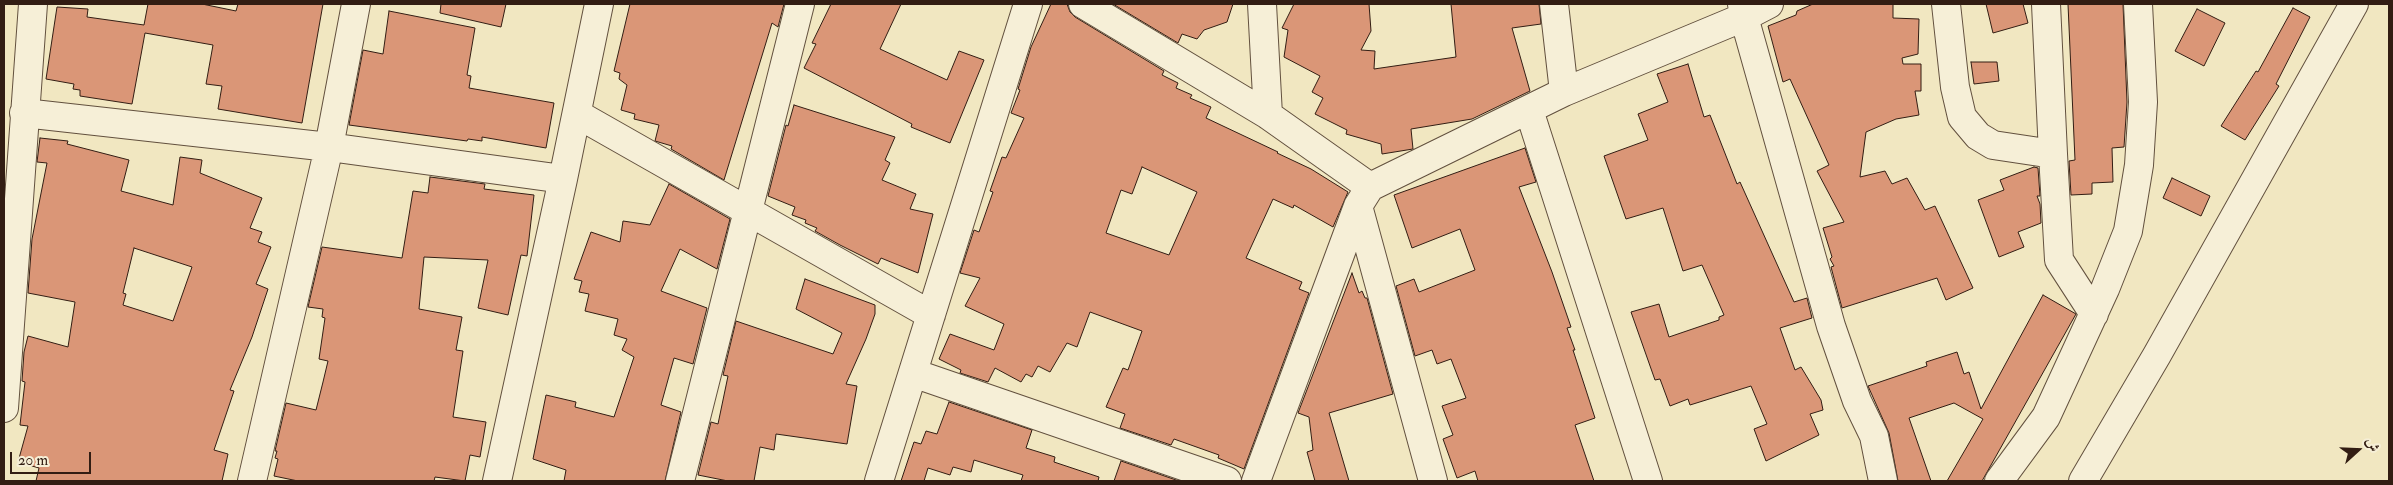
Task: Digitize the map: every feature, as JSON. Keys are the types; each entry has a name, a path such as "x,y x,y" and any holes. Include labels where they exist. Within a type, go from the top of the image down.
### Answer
{"street":[{"path":"4,408 33,4"},
{"path":"252,481 328,146 356,4"},
{"path":"497,481 599,4"},
{"path":"680,481 800,4"},
{"path":"879,481 1028,4"},
{"path":"1083,4 1268,115 1364,197 1433,481"},
{"path":"1262,4 1268,115"},
{"path":"1554,4 1564,92"},
{"path":"1256,481 1364,197 1564,92 1743,10 1769,4"},
{"path":"1946,4 1955,86 1962,117 1978,136 1993,145 2053,154"},
{"path":"2046,4 2060,260 2094,314"},
{"path":"1999,481 2046,417 2094,314 2128,231 2139,165 2143,102 2138,4"},
{"path":"2083,481 2162,346 2354,4"},
{"path":"1743,10 1831,326 1857,402 1874,436 1883,481"},
{"path":"1529,110 1648,481"},
{"path":"24,113 328,146 563,179"},
{"path":"577,114 931,315"},
{"path":"913,373 1228,481"}],"building":[{"path":"148,4 202,4 236,11 238,4 323,4 302,123 218,109 222,86 206,84 213,45 145,33 132,104 80,96 80,90 73,89 74,84 46,79 57,7 88,9 87,17 144,25"},
{"path":"441,4 506,4 501,27 440,13"},
{"path":"630,4 784,4 778,27 772,23 724,180 671,149 672,146 655,141 659,125 634,119 635,114 621,110 627,85 619,79 620,73 614,71"},
{"path":"831,4 901,4 880,49 947,80 959,51 984,60 950,143 911,127 912,124 804,68 816,44 812,43"},
{"path":"1051,4 1067,4 1070,12 1075,17 1164,71 1162,75 1178,83 1176,88 1192,95 1190,98 1211,107 1206,118 1311,169 1348,192 1333,227 1294,205 1293,208 1273,199 1246,258 1302,282 1299,289 1309,293 1244,469 1218,458 1219,455 1174,439 1171,445 1120,428 1125,414 1106,407 1123,368 1128,370 1142,331 1090,312 1077,347 1067,343 1050,372 1038,366 1032,377 1026,374 1021,382 995,368 988,382 960,373 961,370 939,359 950,334 994,350 1004,324 965,306 980,278 960,273 974,230 979,232 993,192 990,191 1002,157 1006,158 1024,118 1011,113 1020,90 1018,89 1031,47","holes":["1142,167 1197,192 1169,255 1106,233 1121,190 1132,194"]},
{"path":"1113,4 1233,4 1227,22 1204,30 1197,39 1182,34 1178,43"},
{"path":"1294,4 1369,4 1371,31 1361,50 1375,51 1374,69 1456,57 1451,4 1539,4 1541,24 1512,28 1530,91 1472,119 1411,129 1413,149 1382,154 1381,144 1346,134 1347,130 1315,114 1323,98 1312,92 1320,76 1284,57 1288,30 1282,28"},
{"path":"1813,4 1893,4 1893,18 1919,19 1918,54 1902,58 1903,64 1921,64 1921,91 1915,91 1919,115 1896,119 1866,132 1860,177 1885,171 1892,184 1907,178 1925,210 1935,206 1973,288 1946,300 1937,278 1842,308 1831,267 1834,266 1830,259 1832,257 1823,228 1844,222 1817,171 1829,165 1790,79 1783,82 1768,26 1796,15 1797,11"},
{"path":"1986,4 2023,4 2028,23 1993,33"},
{"path":"2068,4 2123,4 2127,102 2124,147 2112,148 2113,182 2092,183 2092,194 2071,195 2069,161 2075,160"},
{"path":"2293,8 2310,17 2276,84 2279,86 2245,140 2221,126 2256,71 2258,72"},
{"path":"2197,9 2225,23 2204,66 2175,51"},
{"path":"389,11 475,28 467,75 471,76 469,88 554,103 546,148 482,137 482,141 468,139 467,141 349,125 363,50 383,54"},
{"path":"1971,62 1997,62 1999,81 1974,84"},
{"path":"1688,64 1704,117 1710,115 1737,184 1740,182 1794,302 1807,298 1812,318 1780,328 1795,370 1801,367 1821,400 1823,410 1810,414 1819,435 1766,461 1754,429 1767,424 1751,386 1690,405 1688,399 1670,406 1660,379 1655,380 1631,312 1659,304 1669,337 1719,320 1719,317 1724,315 1702,265 1683,271 1663,208 1626,219 1604,156 1648,140 1638,114 1668,102 1657,74"},
{"path":"794,105 895,137 885,160 890,163 882,180 916,194 910,209 933,214 918,273 881,258 878,264 840,245 815,231 817,228 805,223 806,220 792,215 795,207 768,196 786,125 788,126"},
{"path":"40,138 68,141 67,144 129,160 121,191 173,205 180,157 202,160 200,173 262,198 250,228 262,232 258,242 271,247 256,284 268,289 252,337 230,390 234,391 214,450 228,454 222,481 36,481 39,468 18,462 28,426 20,425 25,382 22,381 24,352 28,336 68,347 75,302 28,293 32,239 47,163 37,162","holes":["134,248 192,267 173,321 123,305 126,294 123,293"]},
{"path":"1525,148 1536,182 1519,187 1571,327 1567,328 1595,418 1575,425 1594,481 1478,481 1475,471 1457,478 1443,439 1453,435 1442,406 1466,398 1451,359 1437,364 1432,350 1415,356 1396,286 1414,279 1419,292 1475,270 1460,229 1412,248 1394,195"},
{"path":"2034,167 2038,168 2040,196 2037,196 2040,204 2041,223 2018,232 2024,247 1999,257 1978,200 2004,190 2000,180"},
{"path":"430,177 485,184 484,189 534,195 527,256 521,255 508,315 478,308 488,260 424,257 419,309 462,317 456,350 463,351 453,417 486,422 480,457 470,455 465,481 435,477 434,481 298,481 274,476 278,459 275,458 277,451 275,451 286,403 316,410 328,361 319,359 325,318 322,317 323,309 308,307 322,247 402,258 413,191 428,193"},
{"path":"2172,178 2210,196 2201,216 2163,198"},
{"path":"669,184 730,219 717,269 680,249 661,291 707,308 693,364 674,358 661,405 681,412 665,481 564,481 566,470 533,459 546,395 576,402 575,407 614,417 634,357 622,350 627,339 614,335 618,319 585,311 589,294 579,292 582,281 574,279 591,232 620,242 623,221 650,225"},
{"path":"1352,273 1359,293 1362,291 1365,298 1367,298 1393,394 1329,413 1349,481 1315,481 1307,452 1313,450 1309,417 1298,413"},
{"path":"805,279 875,305 875,314 866,339 846,384 857,386 847,444 776,434 774,450 760,447 754,481 728,481 698,475 711,422 718,424 728,376 723,375 736,321 833,354 842,333 796,309"},
{"path":"2043,295 2076,314 1982,481 1947,481 1983,419 1954,403 1909,418 1931,481 1898,481 1889,433 1868,386 1927,366 1926,362 1957,352 1964,374 1969,372 1981,409"},
{"path":"949,402 1032,430 1026,448 1055,457 1054,462 1099,477 1098,481 1021,481 1023,475 974,460 971,472 953,467 950,475 928,468 924,481 901,481 914,442 921,444 926,431 937,434"},
{"path":"1121,461 1179,481 1114,481"}]}
